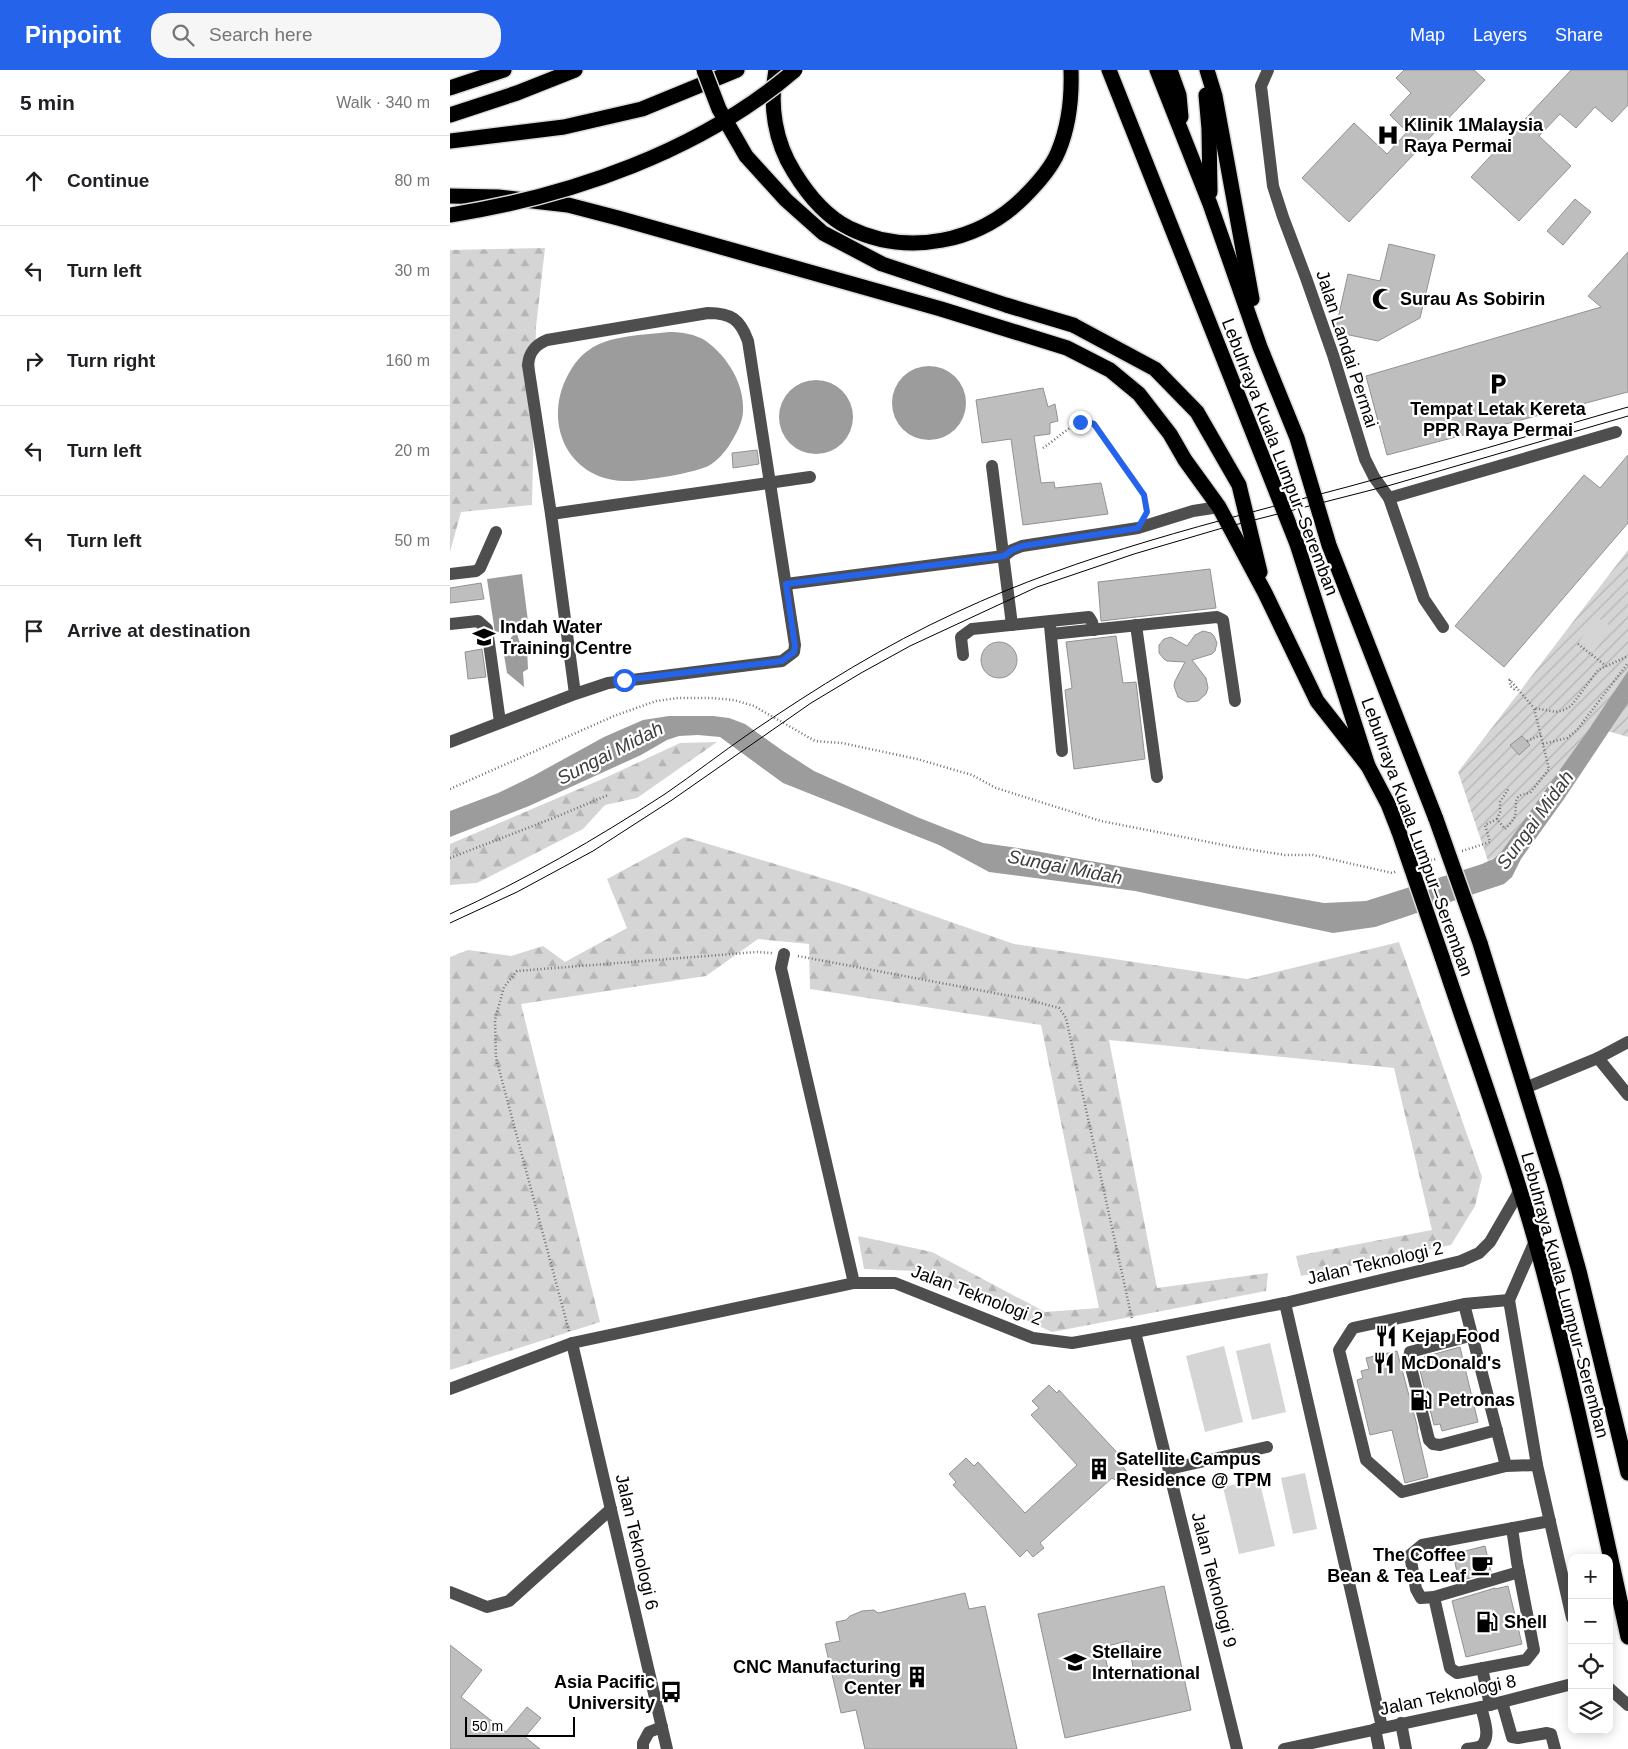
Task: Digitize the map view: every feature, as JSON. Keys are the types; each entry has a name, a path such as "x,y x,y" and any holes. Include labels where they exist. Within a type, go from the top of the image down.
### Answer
{"highway":[{"path":"450,88 504,70"},
{"path":"450,115 517,93 575,70"},
{"path":"704,70 719,109 746,156 786,200 823,233 882,264 1006,305 1074,325 1155,369 1197,412 1239,485 1265,593"},
{"path":"450,141 564,127 642,108 737,70"},
{"path":"776,70 773,99 780,144 790,166 812,199 827,213 848,227 868,236 909,244 955,238 980,229 998,220 1033,188 1058,153 1065,134 1072,90 1071,70"},
{"path":"450,215 547,194 612,174 676,147 736,112 795,70"},
{"name":"Lebuhraya Kuala Lumpur–Seremban","path":"1109,70 1297,544 1368,766 1388,804 1399,832 1520,1190 1535,1241 1580,1418 1628,1637"},
{"name":"Lebuhraya Kuala Lumpur–Seremban","path":"1157,70 1210,204 1260,346 1297,438 1329,545 1436,819 1480,942 1554,1182 1579,1271 1628,1474"},
{"path":"1170,70 1180,95 1182,131"},
{"path":"1206,70 1215,96 1260,346"},
{"path":"1206,70 1210,204"},
{"path":"450,196 498,197 568,205 941,309 1067,348 1110,370 1139,394 1170,434 1185,460 1219,507 1265,593 1317,700 1368,766"}],"street":[{"name":"Jalan Landai Permai","path":"1268,70 1261,86 1273,186 1282,217 1333,355 1365,459 1374,477 1389,498 1424,599 1443,627"},
{"path":"450,742 601,685 624,680 782,661 794,652 795,646 786,584 748,341 738,321 730,316 708,313 548,340 540,343 529,356 528,365 575,694"},
{"path":"1389,498 1616,432"},
{"path":"992,466 1012,625"},
{"path":"550,514 810,477"},
{"path":"786,584 1004,556 1022,546 1138,528 1193,511 1219,507"},
{"path":"450,574 476,571 480,568 496,532"},
{"path":"963,655 961,637 972,630 1089,617 1094,630"},
{"path":"1051,634 1218,617 1223,620 1235,701"},
{"path":"450,624 478,621 487,629 500,722"},
{"path":"1049,621 1062,751"},
{"path":"1136,625 1157,777"},
{"path":"784,954 781,968 854,1283"},
{"path":"1525,1088 1598,1058 1628,1042"},
{"path":"1598,1058 1628,1095"},
{"name":"Jalan Teknologi 2","path":"450,1389 572,1343 854,1283 895,1283 1033,1338 1072,1343 1135,1332 1285,1303 1461,1261 1479,1253 1490,1242 1520,1190"},
{"path":"1535,1241 1509,1300 1537,1465 1568,1600"},
{"path":"1509,1300 1464,1304 1353,1328 1339,1350 1366,1460 1402,1492 1506,1466 1537,1465"},
{"path":"1285,1303 1379,1728 1380,1749"},
{"path":"1464,1304 1506,1466"},
{"name":"Jalan Teknologi 9","path":"1135,1332 1236,1749"},
{"path":"1473,1335 1410,1352 1409,1359 1428,1440 1433,1444 1440,1445 1496,1430"},
{"name":"Jalan Teknologi 6","path":"572,1343 667,1749"},
{"path":"1168,1470 1267,1447"},
{"path":"450,1592 488,1607 509,1601 611,1510"},
{"path":"1519,1572 1421,1598 1416,1589 1410,1555 1422,1545 1550,1521"},
{"path":"1434,1596 1450,1668 1458,1673 1526,1660 1534,1650 1512,1528"},
{"path":"1482,1668 1491,1704 1512,1737 1551,1734 1555,1749"},
{"name":"Jalan Teknologi 8","path":"1284,1749 1491,1704 1568,1685"},
{"path":"1610,1689 1628,1705"},
{"path":"1467,1749 1483,1744 1486,1738 1491,1704"},
{"path":"1401,1723 1406,1749"},
{"path":"643,1749 643,1743 649,1732 662,1727"}],"path":[{"path":"1043,448 1080,422 1094,424 1144,495 1147,512 1138,528"},
{"path":"1578,644 1606,666"},
{"path":"1534,708 1556,712 1564,710 1571,706 1598,670 1628,656"},
{"path":"1543,744 1567,738 1577,730 1628,663"},
{"path":"1497,819 1505,828 1514,818 1517,798 1523,794 1530,793 1549,769 1534,708 1517,688"},
{"path":"450,789 614,716 656,701 678,698 711,698 734,700 754,706 815,741 842,743 918,759 972,775 996,788 1101,821 1234,847 1285,855 1313,855 1392,873 1400,870"},
{"path":"1527,741 1541,735"},
{"path":"1454,853 1490,842 1485,826 1497,819 1500,812 1500,802 1509,788"},
{"path":"450,858 608,795"},
{"path":"1418,864 1436,859"},
{"path":"572,1343 496,1058 495,1020 504,987 517,971 757,952 784,954 1026,999 1059,1008 1066,1018 1135,1332"}],"green space":[{"path":"545,248 536,327 532,505 461,512 450,552 450,250"},
{"path":"1628,550 1628,737 1591,726 1502,852 1488,861 1458,772"},
{"path":"1597,617 1612,627 1593,653 1578,643"},
{"path":"717,742 637,798 605,805 583,829 477,883 450,885 450,844 607,777 680,743"},
{"path":"685,837 845,885 1014,944 1247,979 1399,942 1482,1177 1475,1206 1451,1245 1301,1276 1296,1256 1432,1230 1394,1068 1109,1040 1157,1288 1268,1273 1266,1291 1052,1332 918,1271 864,1269 858,1236 932,1252 1045,1312 1099,1308 1041,1025 810,989 809,944 758,939 706,976 521,1004 600,1322 450,1370 450,957 468,950 511,956 543,946 565,962 627,928 607,879"},
{"path":"1270,1343 1286,1412 1252,1420 1236,1351"},
{"path":"1224,1346 1243,1422 1205,1432 1186,1356"},
{"path":"1305,1473 1317,1529 1293,1534 1281,1478"},
{"path":"1259,1479 1275,1546 1239,1554 1223,1487"}],"water":[{"path":"669,332 688,334 706,341 721,355 734,372 741,392 743,412 740,425 728,447 710,465 681,474 624,481 604,478 587,470 574,458 565,444 559,427 558,409 561,391 569,373 586,352 597,345 628,336"},
{"path":"922,366 936,366 950,372 960,382 966,396 964,417 950,434 936,440 922,440 908,434 898,424 892,410 892,396 898,382 908,372"},
{"path":"816,380 830,383 842,391 850,403 853,417 850,431 842,443 830,451 816,454 802,451 790,443 782,431 779,417 782,403 790,391 802,383"},
{"path":"522,574 529,629 495,633 487,579"},
{"path":"516,631 520,643 527,648 528,669 523,672 524,687 507,673 503,649"},
{"name":"Sungai Midah","path":"1628,671 1628,703 1564,799 1521,859 1512,877 1504,884 1375,927 1333,933 1135,891 989,872 939,845 783,783 720,737 679,736 667,740 641,755 529,806 450,837 450,811 498,793 604,737 643,720 669,716 713,716 729,718 745,724 814,771 917,817 983,843 1324,903 1366,901 1493,859 1502,851"}],"building":[{"path":"1404,70 1474,70 1485,80 1349,222 1302,178 1354,123 1387,154 1407,132 1390,115 1411,93 1396,78"},
{"path":"1571,70 1628,70 1628,105 1612,122 1595,107 1576,128 1560,114 1539,136 1571,166 1519,221 1471,177"},
{"path":"1575,199 1591,212 1563,245 1547,231"},
{"name":"Surau As Sobirin","path":"1389,244 1435,255 1420,318 1378,341 1335,332 1348,274 1380,281"},
{"name":"Tempat Letak Kereta PPR Raya Permai","path":"1628,252 1628,392 1387,455 1366,376 1601,307 1588,296"},
{"path":"1043,388 1048,407 1055,404 1058,421 1050,423 1050,434 1034,436 1041,483 1054,482 1055,488 1101,483 1108,514 1023,525 1011,439 982,443 976,400"},
{"path":"757,450 759,464 733,468 732,453"},
{"path":"1628,455 1628,523 1504,667 1455,626 1584,475 1600,488"},
{"path":"1210,569 1216,608 1101,621 1098,582"},
{"path":"481,583 484,599 450,603 450,588"},
{"path":"1203,631 1214,636 1217,643 1215,651 1212,654 1192,660 1206,678 1208,688 1206,694 1198,701 1187,702 1178,697 1174,686 1185,662 1167,661 1159,653 1159,645 1164,639 1171,637 1187,646 1195,635"},
{"path":"1116,636 1123,683 1136,682 1145,759 1074,769 1065,690 1072,688 1066,642"},
{"path":"999,642 1006,643 1012,647 1016,653 1016,667 1012,673 1006,677 999,678 992,677 986,673 982,667 981,660 982,653 986,647 992,643"},
{"path":"482,649 486,677 468,679 465,652"},
{"path":"1522,736 1530,745 1519,755 1510,745"},
{"path":"1460,1347 1478,1422 1442,1431 1440,1424 1434,1425 1418,1363 1425,1362 1424,1357"},
{"path":"1397,1351 1418,1429 1428,1477 1405,1483 1392,1430 1370,1435 1357,1380 1363,1378 1361,1371 1369,1369 1366,1358"},
{"name":"Satellite Campus Residence @ TPM","path":"1049,1385 1057,1393 1059,1390 1124,1460 1121,1464 1127,1472 1117,1481 1112,1478 1040,1543 1044,1548 1033,1557 1027,1550 1020,1557 953,1485 956,1482 949,1474 966,1458 974,1466 978,1462 1025,1513 1077,1465 1031,1415 1039,1408 1032,1401"},
{"path":"1485,1546 1491,1572 1459,1581 1453,1554"},
{"name":"Stellaire International","path":"1164,1586 1191,1710 1065,1738 1038,1614","holes":["1128,1641 1134,1672 1110,1678 1103,1647"]},
{"name":"Shell","path":"1508,1586 1522,1644 1466,1657 1452,1601"},
{"name":"CNC Manufacturing Center","path":"965,1593 969,1609 985,1606 1017,1749 865,1749 856,1710 841,1713 825,1644 840,1641 836,1622 846,1620 850,1616 862,1611 874,1610 878,1613"},
{"path":"450,1645 482,1670 461,1697 506,1732 527,1707 541,1718 525,1737 540,1749 450,1749"}],"tram line":[{"path":"450,914 533,873 613,827 665,794 775,716 851,668 904,638 1004,591 1100,556 1149,541 1417,468 1628,407"},
{"path":"450,923 517,892 593,851 672,800 811,703 861,673 910,646 1037,587 1134,554 1219,529 1391,485 1628,416"}],"place":[{"name":"Klinik 1Malaysia Raya Permai","path":"1388,135"},
{"name":"Surau As Sobirin","path":"1383,299"},
{"name":"Tempat Letak Kereta PPR Raya Permai","path":"1498,384"},
{"name":"Indah Water Training Centre","path":"484,637"},
{"name":"Kejap Food","path":"1386,1336"},
{"name":"McDonald's","path":"1384,1363"},
{"name":"Petronas","path":"1421,1400"},
{"name":"Satellite Campus Residence @ TPM","path":"1099,1469"},
{"name":"The Coffee Bean & Tea Leaf","path":"1482,1565"},
{"name":"Shell","path":"1487,1622"},
{"name":"Stellaire International","path":"1075,1662"},
{"name":"CNC Manufacturing Center","path":"917,1677"},
{"name":"Asia Pacific University","path":"671,1692"}],"route":[{"path":"624,680 782,661 789,657 794,652 795,646 786,584 1004,556 1022,546 1138,528 1147,512 1144,495 1094,424 1080,422"}]}
